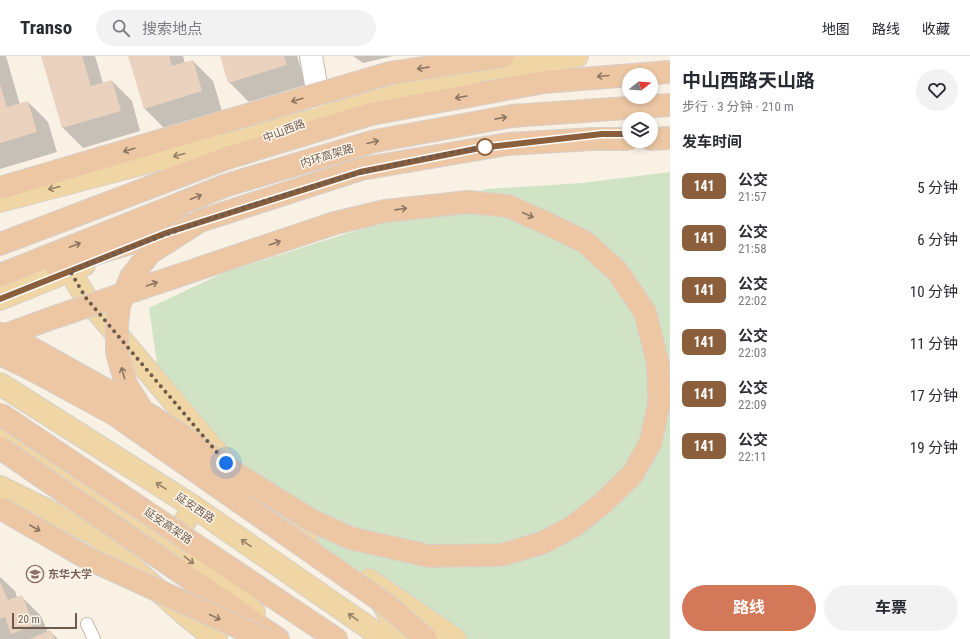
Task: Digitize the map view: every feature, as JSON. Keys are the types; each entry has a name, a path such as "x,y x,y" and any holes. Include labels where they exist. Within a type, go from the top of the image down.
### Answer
{"highway":[{"path":"0,188 390,73 503,56"},
{"path":"0,244 227,158 371,114 544,82 670,72"},
{"name":"内环高架路","path":"0,275 226,185 375,141 512,116 670,105"},
{"path":"658,138 670,138"},
{"path":"0,283 361,169 508,144 593,139 622,139"},
{"path":"0,333 6,336 12,339 18,342 31,348 135,406 187,439 240,476 312,520 350,538 429,556 501,555 542,543 574,526 603,503 632,475 650,444 660,404 658,364 645,312 617,271 585,242 508,206 468,202 385,211 336,223 62,315 7,335 0,337"},
{"path":"195,470 155,431 126,384 117,353 117,325 119,306 131,277 150,253 200,221"},
{"path":"0,354 40,373 114,414 387,605 426,639"},
{"name":"延安高架路","path":"0,415 336,639"},
{"path":"0,448 278,639"},
{"path":"0,508 87,558 264,639"}],"main road":[{"name":"中山西路","path":"0,238 325,116 482,70 577,56"},
{"path":"0,201 325,116"},
{"path":"658,133 670,132"},
{"path":"0,299 166,233 360,172 480,148 602,134 622,134"},
{"path":"70,271 86,298 236,475 308,540"},
{"path":"0,365 41,383 308,540 455,639"},
{"name":"延安西路","path":"0,384 194,507 385,639"},
{"path":"0,415 78,481"},
{"path":"0,436 78,481 170,545 289,639"},
{"path":"0,487 95,534 187,616 216,639"},
{"path":"170,545 194,507"},
{"path":"95,534 170,545"},
{"path":"371,581 403,639"}],"street":[{"path":"311,56 317,90 325,116"}],"lane":[{"path":"87,624 94,639"}],"green space":[{"path":"670,172 670,639 431,639 346,589 158,371 149,308 223,273 486,189 582,183"}],"building":[{"path":"41,56 82,56 91,86 112,80 121,111 62,128"},
{"path":"128,56 169,56 172,66 193,60 202,91 144,109"},
{"path":"220,56 284,56 287,65 228,83"},
{"path":"0,84 7,107 28,101 37,132 0,143"},
{"path":"0,582 8,600 22,595 34,625 11,634 5,617 0,619"},
{"path":"50,630 55,639 30,639"}],"bus line":[{"name":"141","path":"0,299 166,233 360,172 480,148 602,134 622,134"}],"place":[{"name":"东华大学","path":"35,574"}],"route":[{"path":"226,463 86,298 70,271 166,233 360,172 485,147"}]}
